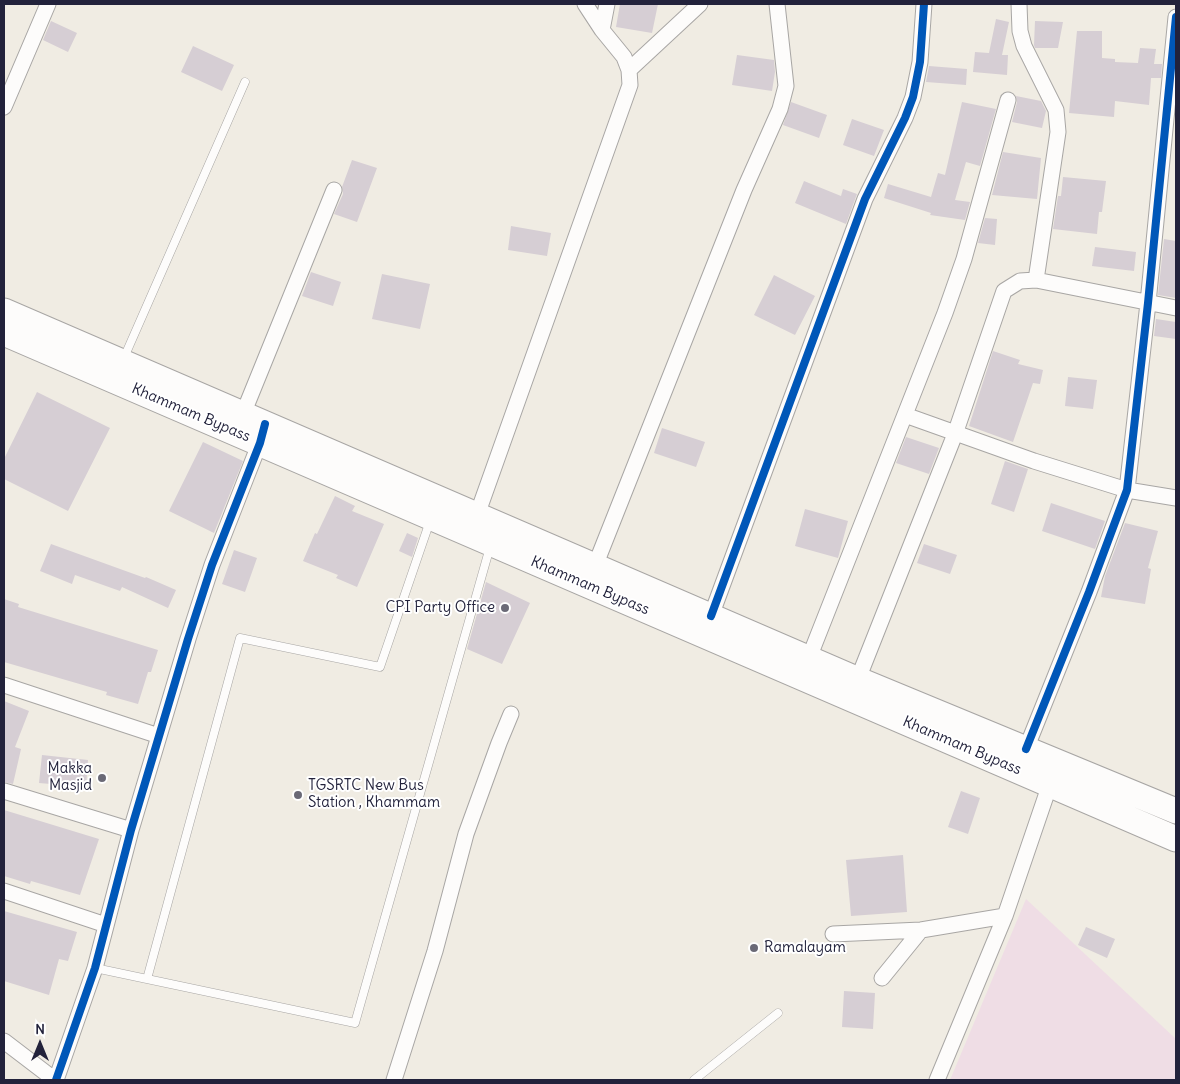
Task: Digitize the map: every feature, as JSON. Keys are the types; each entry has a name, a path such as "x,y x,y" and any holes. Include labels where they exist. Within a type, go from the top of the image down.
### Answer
{"highway":[{"name":"Khammam Bypass","path":"4,311 243,414 263,434 431,517 491,543 585,569 711,616 1176,811"},
{"name":"Khammam Bypass","path":"4,333 477,515 585,569 1050,784 1176,839"}],"street":[{"path":"4,107 48,4"},
{"path":"477,515 630,85 630,70 624,57 602,30 585,4"},
{"path":"602,30 607,4"},
{"path":"630,70 700,4"},
{"path":"585,569 744,190 780,109 786,86 778,4"},
{"path":"711,616 865,199 905,118 913,97 920,62 924,4"},
{"path":"1019,4 1020,31 1024,46 1056,110 1058,132 1036,280"},
{"path":"1026,749 1089,592 1127,490 1148,303 1176,17"},
{"path":"809,658 964,259 1008,100"},
{"path":"243,414 334,190"},
{"path":"858,679 955,434 1004,291 1020,281 1036,280 1176,308"},
{"path":"905,415 1034,461 1127,490 1176,498"},
{"path":"4,1041 55,1080 95,968 131,830 212,565 263,434"},
{"path":"4,684 159,736"},
{"path":"394,1080 435,951 466,834 511,714"},
{"path":"937,1080 1005,916 1050,784"},
{"path":"4,791 131,830"},
{"path":"4,891 106,925"},
{"path":"833,934 921,930 1005,916"},
{"path":"882,978 921,930"}],"lane":[{"path":"122,362 245,82"},
{"path":"147,979 240,638 380,667 431,517"},
{"path":"95,968 355,1023 491,543"},
{"path":"694,1080 778,1013"}],"shaded area":[{"path":"1026,899 1176,1039 1176,1080 950,1080"}],"building":[{"path":"620,4 658,4 652,33 616,27"},
{"path":"996,19 1009,22 1002,55 1008,55 1007,75 973,72 975,52 989,53"},
{"path":"51,21 77,33 68,52 43,40"},
{"path":"1035,21 1063,22 1058,48 1035,48"},
{"path":"1077,31 1102,31 1102,58 1115,59 1115,62 1138,63 1140,48 1156,49 1154,64 1162,64 1161,78 1151,78 1149,105 1115,101 1114,117 1069,113"},
{"path":"193,46 234,65 222,91 181,72"},
{"path":"737,55 774,60 775,72 772,91 732,85"},
{"path":"929,66 967,69 966,85 926,82"},
{"path":"1016,96 1041,101 1046,111 1042,128 1012,122 1017,102"},
{"path":"791,102 827,115 819,138 783,125"},
{"path":"962,102 996,109 980,166 966,162 955,200 970,202 965,220 930,215 931,213 884,198 888,184 931,197 938,173 945,175"},
{"path":"852,119 884,130 874,156 843,145"},
{"path":"1003,152 1041,158 1037,199 992,195"},
{"path":"352,160 377,168 357,222 334,214 343,194 342,187"},
{"path":"1063,177 1106,181 1102,212 1099,212 1097,234 1053,229 1058,196 1061,196"},
{"path":"804,181 841,196 843,189 857,194 846,224 795,203"},
{"path":"985,218 997,219 995,245 978,243"},
{"path":"511,226 551,233 547,256 508,250"},
{"path":"1164,239 1176,241 1176,298 1158,295"},
{"path":"1095,247 1136,252 1134,271 1092,266"},
{"path":"311,272 341,282 333,306 302,296"},
{"path":"382,274 430,284 420,329 372,319"},
{"path":"774,275 815,296 795,335 754,315"},
{"path":"1156,319 1176,322 1176,339 1154,336"},
{"path":"993,351 1020,360 1018,364 1043,370 1040,384 1033,383 1013,442 969,426"},
{"path":"1068,377 1097,380 1093,409 1065,406"},
{"path":"37,392 110,428 68,511 4,479 4,459"},
{"path":"662,428 705,442 696,467 654,453"},
{"path":"906,437 939,448 929,474 896,463"},
{"path":"203,442 243,461 214,533 169,511"},
{"path":"1005,461 1028,469 1014,512 991,504"},
{"path":"335,496 355,506 352,511 384,524 357,587 336,578 338,575 303,561 315,533 317,534"},
{"path":"1051,503 1105,521 1095,549 1042,531"},
{"path":"805,509 848,521 838,558 795,546"},
{"path":"1125,523 1158,531 1148,568 1151,569 1145,604 1101,597 1105,576"},
{"path":"407,533 418,538 412,557 399,551"},
{"path":"51,544 146,577 176,590 168,608 122,587 120,591 75,575 72,584 40,571"},
{"path":"924,544 957,555 950,574 917,563"},
{"path":"234,550 257,558 245,592 222,584"},
{"path":"486,582 530,603 502,664 467,649"},
{"path":"4,599 19,604 18,607 158,650 151,672 148,672 138,704 106,695 107,692 4,662"},
{"path":"4,701 29,711 15,747 21,749 13,784 4,782"},
{"path":"42,755 88,760 86,787 39,783"},
{"path":"961,791 980,798 968,834 948,827"},
{"path":"4,810 99,839 80,895 31,881 30,884 4,876"},
{"path":"903,855 907,912 851,916 846,860"},
{"path":"4,911 77,932 68,961 59,959 49,995 4,981"},
{"path":"1086,927 1115,939 1107,958 1078,945"},
{"path":"844,991 875,993 873,1029 842,1027"}],"cycle path":[{"path":"711,616 865,199 905,118 913,97 920,62 924,4"},
{"path":"1026,749 1089,592 1127,490 1148,303 1176,17"},
{"path":"56,1080 95,968 131,830 188,639 212,565 260,443 265,424"}],"place":[{"name":"CPI Party Office","path":"505,608"},
{"name":"Makka Masjid","path":"102,778"},
{"name":"TGSRTC New Bus Station , Khammam","path":"298,795"},
{"name":"Ramalayam","path":"754,948"}]}
